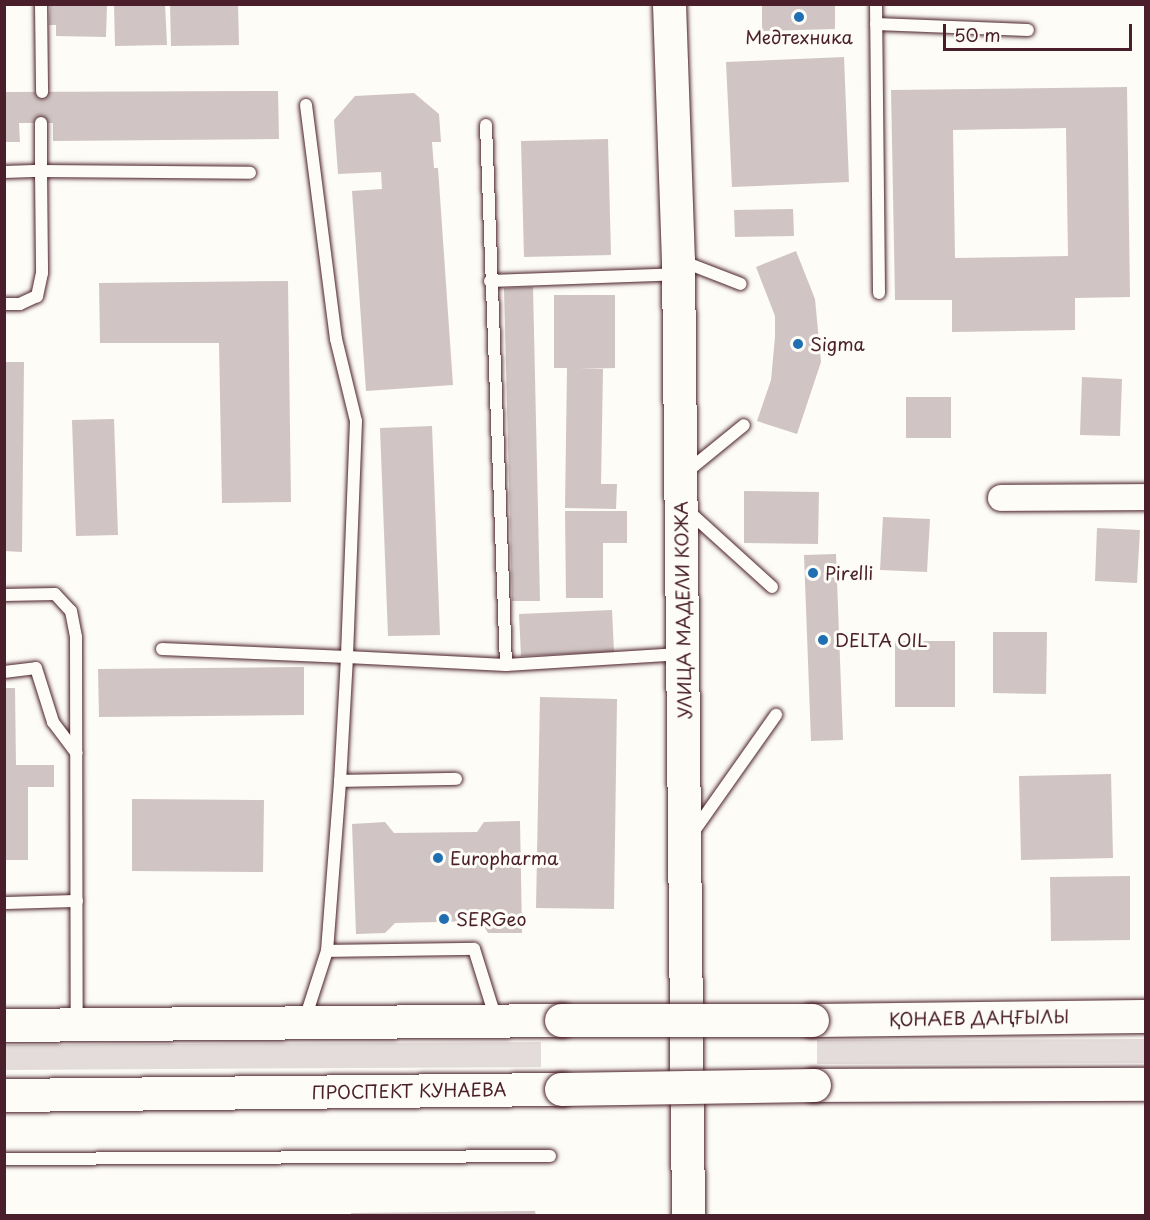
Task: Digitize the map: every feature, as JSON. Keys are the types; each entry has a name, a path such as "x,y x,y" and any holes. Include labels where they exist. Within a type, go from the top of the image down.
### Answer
{"main road":[{"name":"УЛИЦА МАДЕЛИ КОЖА","path":"669,4 678,267 688,1215"},
{"name":"ҚОНАЕВ ДАҢҒЫЛЫ","path":"496,1020 812,1020 1146,1016"},
{"path":"4,1025 496,1020"},
{"name":"ПРОСПЕКТ КУНАЕВА","path":"4,1095 814,1085 1146,1084"}],"street":[{"path":"1001,498 1146,497"}],"lane":[{"path":"41,4 42,92"},
{"path":"876,4 879,293"},
{"path":"876,24 1028,30"},
{"path":"304,1022 327,951 347,657 356,421 336,339 306,105"},
{"path":"4,304 20,304 37,296 42,273 41,123"},
{"path":"486,125 506,665"},
{"path":"4,172 250,173"},
{"path":"490,281 678,267 741,284"},
{"path":"744,425 681,490 772,588"},
{"path":"4,595 55,594 71,611 76,637 77,1024"},
{"path":"162,649 506,665 683,654"},
{"path":"4,672 36,668 53,722 76,753"},
{"path":"685,844 776,715"},
{"path":"340,781 456,779"},
{"path":"4,903 77,901"},
{"path":"327,951 474,949 496,1020"},
{"path":"4,1158 550,1156"}],"shaded area":[{"path":"1145,1039 1145,1063 817,1064 817,1040"},
{"path":"541,1042 541,1067 5,1070 5,1045"}],"building":[{"path":"50,4 107,4 106,37 56,36 56,25 49,25"},
{"path":"114,4 165,4 167,45 115,46"},
{"path":"170,4 238,4 239,45 171,46"},
{"name":"Медтехника","path":"762,4 835,4 835,29 762,31"},
{"path":"844,57 849,182 732,187 726,62"},
{"path":"1127,87 1130,297 1075,298 1075,330 952,332 952,300 895,300 891,90","holes":["1066,128 1068,256 955,258 953,130"]},
{"path":"278,91 279,139 53,141 53,123 19,123 20,142 4,142 4,92"},
{"path":"414,93 439,114 441,142 432,142 434,168 438,168 453,385 366,391 352,191 382,189 381,172 338,174 334,120 355,96"},
{"path":"608,139 611,255 524,257 521,141"},
{"path":"793,209 794,236 735,237 734,210"},
{"name":"Sigma","path":"796,251 815,299 821,362 797,434 757,421 771,380 775,316 756,267"},
{"path":"288,281 291,502 222,503 219,343 100,343 99,283"},
{"path":"533,287 540,601 512,601 504,288"},
{"path":"554,295 615,295 615,368 579,369 603,369 601,484 617,484 616,509 565,508 567,368 554,368"},
{"path":"4,362 24,362 22,552 4,551"},
{"path":"1082,377 1122,379 1120,436 1080,435"},
{"path":"906,397 951,397 951,438 906,438"},
{"path":"114,419 118,535 76,536 72,420"},
{"path":"432,426 440,635 388,636 380,428"},
{"path":"744,491 819,492 818,544 744,543"},
{"path":"565,511 627,511 627,543 603,543 603,598 566,598"},
{"path":"883,517 930,519 927,572 880,570"},
{"path":"1097,528 1140,530 1137,583 1095,581"},
{"name":"DELTA OIL","path":"836,554 843,740 811,741 804,555"},
{"path":"612,610 614,652 521,656 519,614"},
{"path":"993,632 1047,632 1046,694 993,693"},
{"path":"895,641 955,641 955,707 895,707"},
{"path":"304,667 304,715 99,717 98,669"},
{"path":"4,688 15,688 16,765 54,765 54,787 28,787 28,860 4,860"},
{"path":"540,697 617,699 614,909 536,908"},
{"path":"1111,774 1113,858 1021,860 1019,776"},
{"path":"132,799 264,800 263,872 132,871"},
{"path":"520,821 522,933 488,933 481,921 395,923 385,933 356,934 352,824 385,822 394,833 477,832 484,822"},
{"path":"1130,876 1130,940 1051,941 1050,877"},
{"path":"535,1211 536,1216 351,1216 351,1213"}],"place":[{"name":"Медтехника","path":"799,17"},
{"name":"Sigma","path":"798,344"},
{"name":"Pirelli","path":"813,573"},
{"name":"DELTA OIL","path":"823,640"},
{"name":"Europharma","path":"438,858"},
{"name":"SERGeo","path":"444,919"}]}
